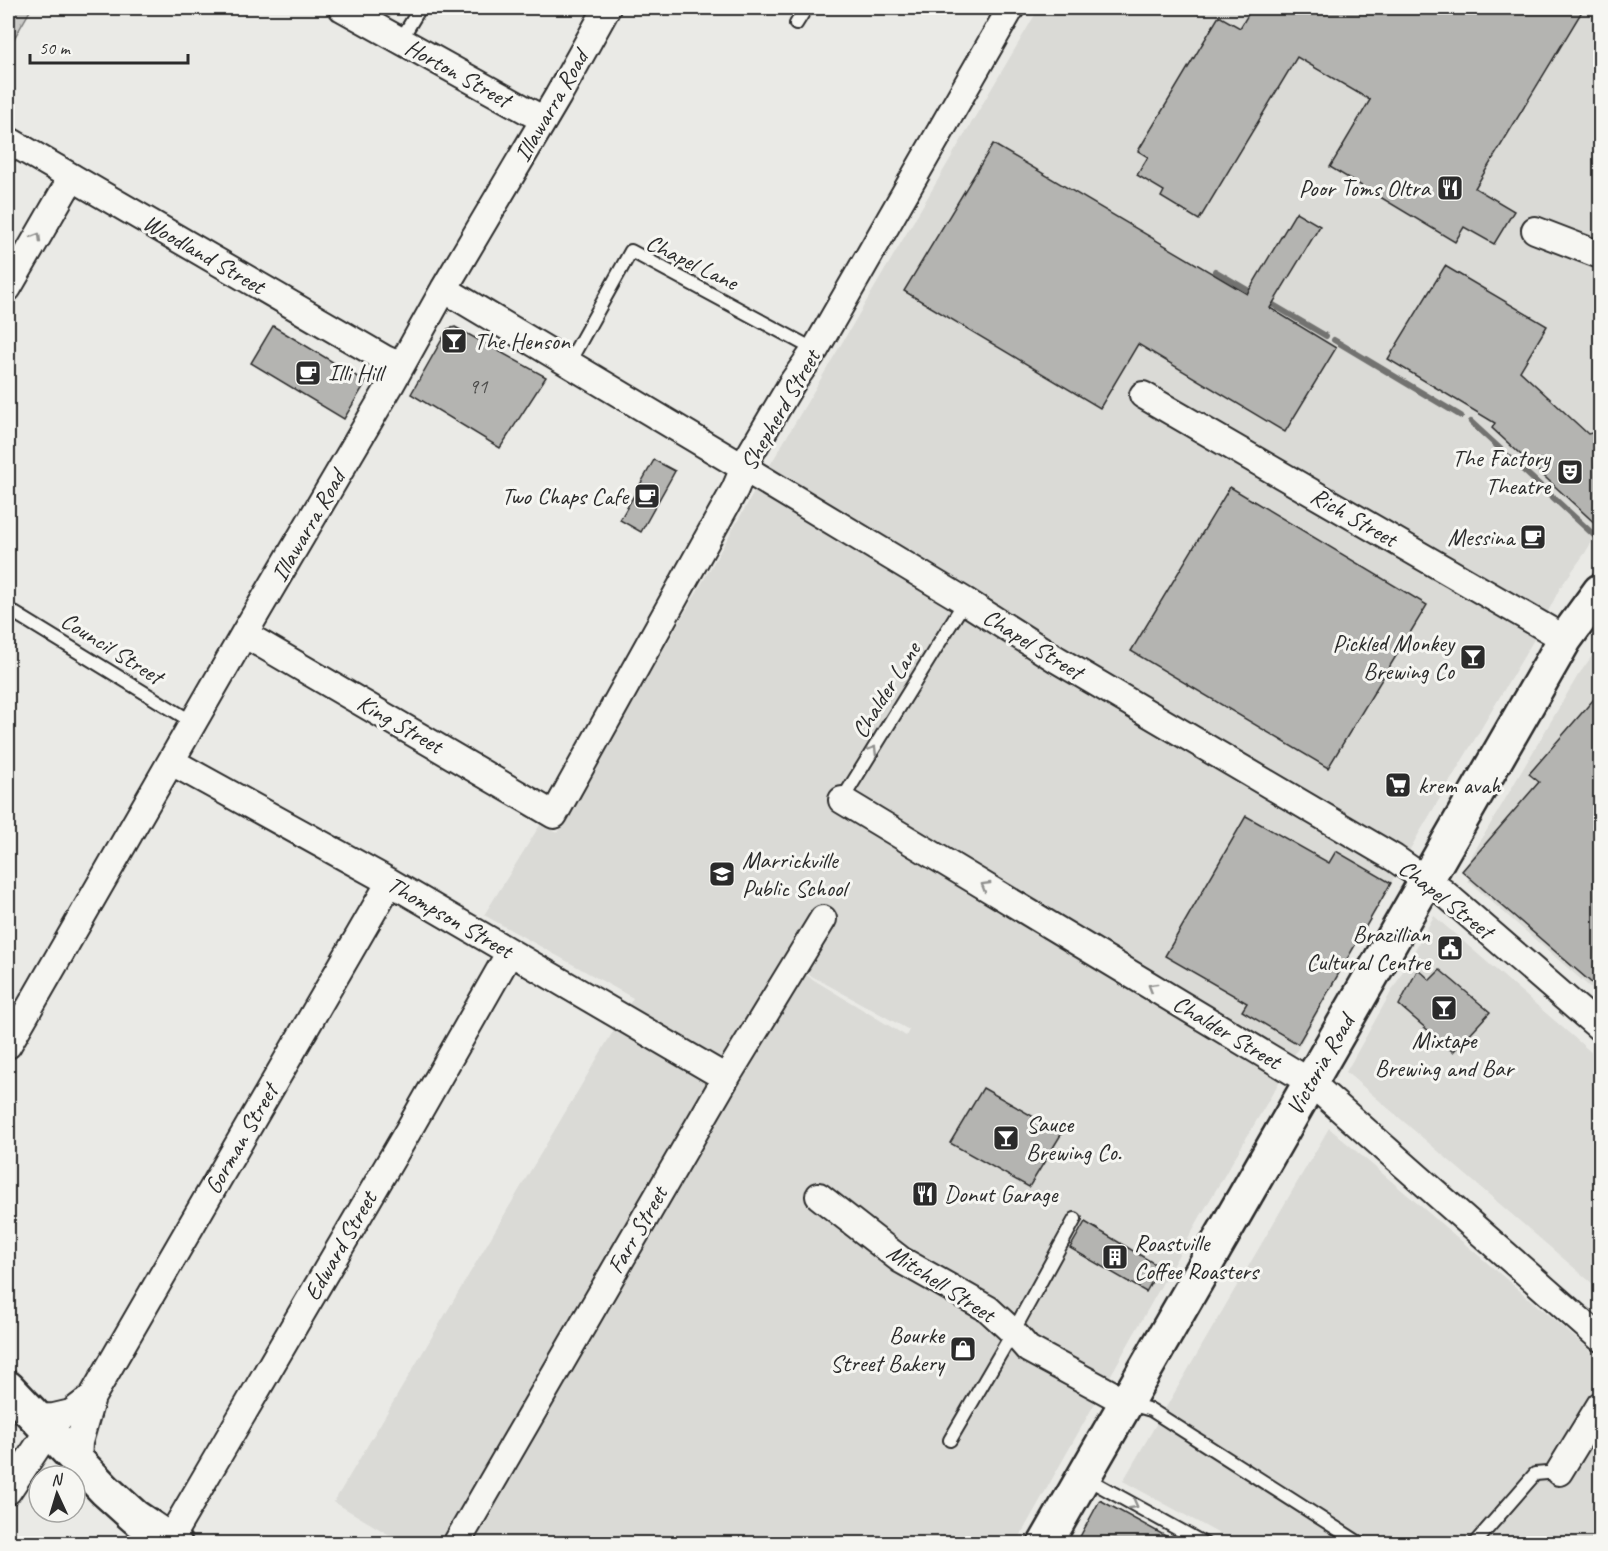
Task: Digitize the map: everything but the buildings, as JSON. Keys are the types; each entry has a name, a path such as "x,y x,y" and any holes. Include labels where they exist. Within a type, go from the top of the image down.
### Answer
{"main road":[{"name":"Victoria Road","path":"1045,1544 1565,639 1600,591"},
{"path":"8,1388 105,1490 135,1517 172,1542"}],"street":[{"name":"Horton Street","path":"342,8 544,120"},
{"name":"Illawarra Road","path":"8,1045 607,8"},
{"name":"Shepherd Street","path":"554,815 735,489 749,456 815,350 1011,8"},
{"name":"Woodland Street","path":"8,140 401,366"},
{"path":"8,288 72,177"},
{"path":"1535,230 1600,255"},
{"name":"Chapel Street","path":"444,290 744,468 1056,659 1394,858 1443,892 1600,1028"},
{"name":"Rich Street","path":"1143,395 1565,639"},
{"name":"King Street","path":"244,634 554,815"},
{"name":"Thompson Street","path":"172,762 390,882 726,1078"},
{"name":"Chalder Street","path":"842,800 1310,1082 1600,1338"},
{"name":"Gorman Street","path":"78,1463 79,1442 92,1397 390,882"},
{"name":"Farr Street","path":"456,1544 726,1078 823,919"},
{"name":"Edward Street","path":"172,1542 510,952"},
{"name":"Mitchell Street","path":"819,1196 901,1260 988,1309 1028,1349 1126,1402"},
{"name":"Gorman Street","path":"42,1425 54,1417 71,1413 92,1397"},
{"path":"1559,1472 1600,1405"},
{"path":"8,1491 42,1425"}],"lane":[{"path":"400,41 420,8"},
{"path":"796,24 806,8"},
{"name":"Chapel Lane","path":"568,364 631,251 815,350"},
{"name":"Chalder Lane","path":"842,800 965,602"},
{"name":"Council Street","path":"8,609 194,723"},
{"path":"950,1440 1075,1219"},
{"path":"1126,1402 1151,1410 1361,1544"},
{"path":"1474,1544 1535,1474 1559,1472"},
{"path":"1083,1477 1205,1544"}],"shaded area":[{"path":"1039,8 1600,8 1600,528 1560,588 1533,641 1418,835 1016,1543 403,1543 334,1502 633,998 484,915 540,825 558,833 749,501","holes":["792,965 909,1030 906,1036 791,966"]},
{"path":"1600,645 1600,996 1468,881 1467,864 1577,677"},
{"path":"1434,916 1600,1060 1600,1290 1346,1072"},
{"path":"1329,1128 1600,1359 1600,1543 1236,1543 1123,1481"}],"green space":[{"path":"8,8 31,9 8,49"}],"waterway":[{"path":"1215,271 1256,295"},
{"path":"1265,300 1326,336"},
{"path":"1334,340 1461,416"},
{"path":"1471,422 1594,535"}],"place":[{"name":"Poor Toms Oltra","path":"1450,188"},
{"name":"The Henson","path":"454,341"},
{"name":"Illi Hill","path":"308,373"},
{"name":"The Factory Theatre","path":"1570,472"},
{"name":"Two Chaps Cafe","path":"647,496"},
{"name":"Messina","path":"1533,537"},
{"name":"Pickled Monkey Brewing Co","path":"1473,657"},
{"name":"krem avah","path":"1398,785"},
{"name":"Marrickville Public School","path":"722,874"},
{"name":"Brazillian Cultural Centre","path":"1450,948"},
{"name":"Mixtape Brewing and Bar","path":"1444,1008"},
{"name":"Sauce Brewing Co.","path":"1006,1138"},
{"name":"Donut Garage","path":"925,1194"},
{"name":"Roastville Coffee Roasters","path":"1115,1257"},
{"name":"Bourke Street Bakery","path":"963,1349"}]}
